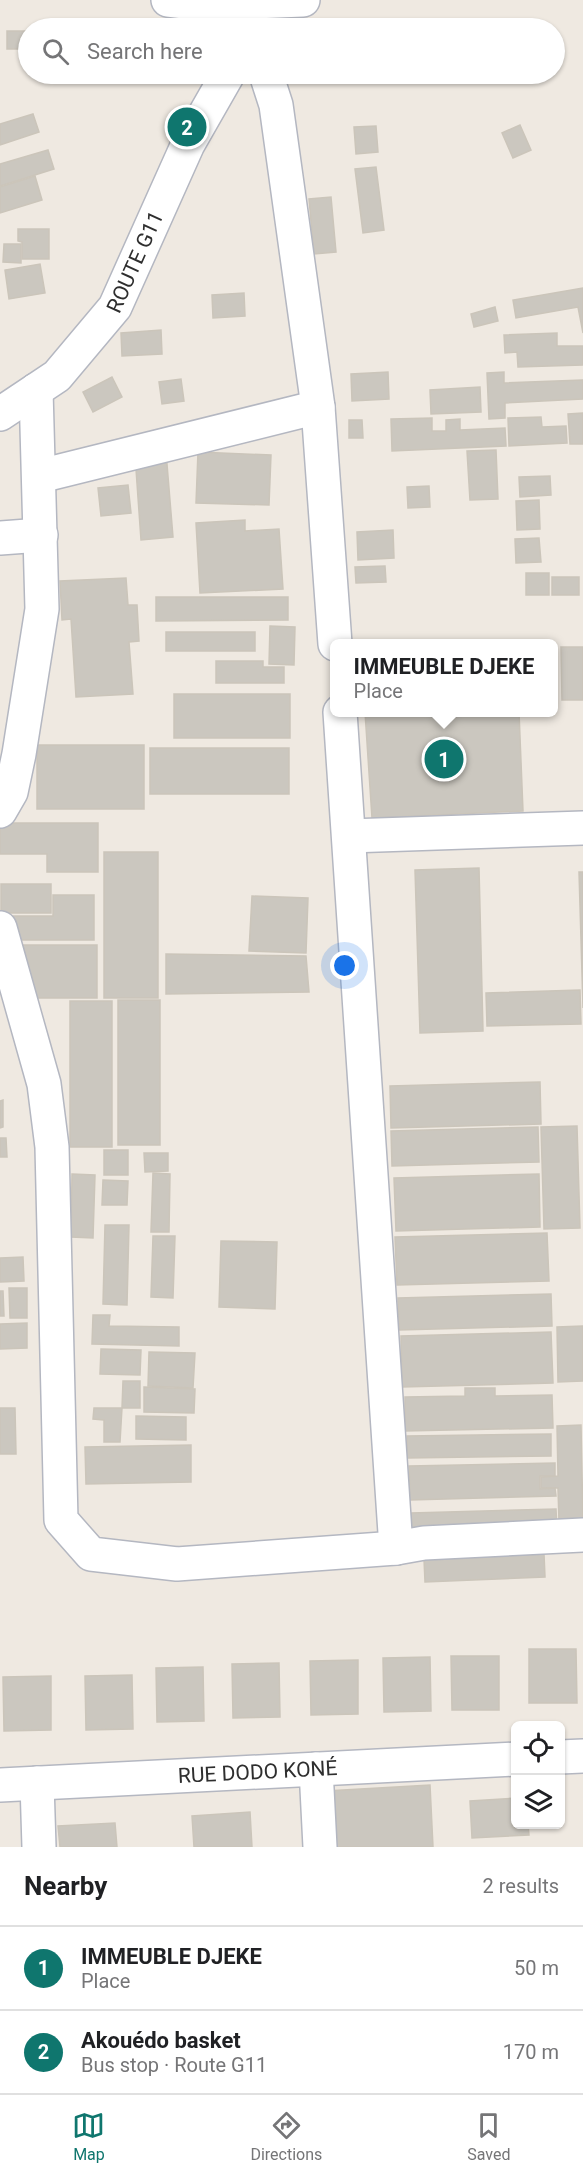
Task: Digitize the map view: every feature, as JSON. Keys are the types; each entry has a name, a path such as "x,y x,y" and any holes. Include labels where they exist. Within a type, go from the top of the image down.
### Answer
{"street":[{"path":"168,0 202,4 292,0"},
{"path":"273,18 292,0"},
{"name":"ROUTE G11","path":"0,414 57,376 116,307 188,144 222,84"},
{"path":"269,84 276,105 318,407 335,639"},
{"path":"0,811 11,792 19,754 42,609 36,390"},
{"path":"40,476 318,407"},
{"path":"0,538 41,535"},
{"path":"340,717 396,1548"},
{"path":"350,836 583,828"},
{"path":"0,928 44,1084 52,1147 61,1521 91,1554 177,1564 396,1548 424,1543 583,1535"},
{"path":"565,1757 583,1756"},
{"name":"RUE DODO KONÉ","path":"0,1785 511,1759"},
{"path":"316,1769 320,1847"},
{"path":"37,1783 39,1847"}],"building":[{"path":"7,31 18,31 18,49 7,49"},
{"path":"33,114 39,132 0,145 0,124"},
{"path":"520,125 531,150 513,158 502,133"},
{"path":"376,126 378,152 356,154 354,127"},
{"path":"48,150 54,169 0,186 0,164"},
{"path":"376,167 384,230 363,233 355,169"},
{"path":"35,176 42,200 0,213 0,187"},
{"path":"331,197 336,252 314,254 309,199"},
{"path":"18,229 49,229 49,259 22,259 22,242 18,241"},
{"path":"4,244 21,244 21,263 3,262"},
{"path":"40,264 45,293 9,299 5,270"},
{"path":"583,288 583,333 578,307 516,318 513,300"},
{"path":"244,293 245,316 213,318 212,295"},
{"path":"495,307 498,321 474,327 471,314"},
{"path":"161,330 162,354 122,356 121,333"},
{"path":"557,333 557,346 583,346 583,365 518,367 517,352 505,353 504,335"},
{"path":"388,372 389,399 352,401 351,374"},
{"path":"504,372 504,383 583,380 583,399 505,403 505,418 489,419 487,373"},
{"path":"112,377 122,397 93,412 83,392"},
{"path":"181,379 184,401 162,404 159,382"},
{"path":"480,387 481,412 431,414 430,390"},
{"path":"583,413 583,444 570,444 568,414"},
{"path":"541,417 542,427 566,426 567,443 509,446 508,418"},
{"path":"432,418 432,431 446,431 446,420 460,419 460,430 505,428 506,446 392,451 391,419"},
{"path":"349,420 362,420 363,438 349,438"},
{"path":"496,450 498,499 470,500 467,451"},
{"path":"166,452 173,537 141,540 135,455"},
{"path":"198,452 271,455 269,505 196,503"},
{"path":"550,476 551,495 520,497 519,477"},
{"path":"128,485 131,513 101,516 98,488"},
{"path":"429,486 430,507 408,508 407,487"},
{"path":"539,500 540,529 517,530 516,501"},
{"path":"245,520 245,531 279,529 283,589 200,593 196,523"},
{"path":"393,530 394,558 358,560 357,532"},
{"path":"539,538 541,562 516,563 515,539"},
{"path":"385,566 386,582 356,583 355,567"},
{"path":"526,573 549,573 549,595 526,595"},
{"path":"552,577 579,577 579,595 552,595"},
{"path":"126,578 128,605 137,605 139,641 129,642 133,694 76,697 71,619 62,620 60,581"},
{"path":"156,597 288,597 288,620 156,621"},
{"path":"270,626 295,627 294,665 269,664"},
{"path":"166,632 255,632 255,651 166,651"},
{"path":"561,647 583,647 583,700 562,700"},
{"path":"216,661 263,661 263,667 284,667 284,683 216,683"},
{"path":"174,694 290,694 290,738 174,738"},
{"path":"365,717 519,717 523,811 372,818"},
{"path":"37,745 144,745 144,809 37,809"},
{"path":"150,748 289,748 289,794 150,794"},
{"path":"0,823 98,823 98,872 47,872 47,854 0,854"},
{"path":"104,852 158,852 158,998 104,998"},
{"path":"479,868 483,1031 420,1033 415,870"},
{"path":"579,872 583,872 583,1008"},
{"path":"1,884 51,884 51,913 1,913"},
{"path":"53,895 94,895 94,940 13,940 13,916 53,916"},
{"path":"252,896 308,898 306,953 249,951"},
{"path":"20,945 97,945 97,998 26,998"},
{"path":"166,954 306,956 309,992 166,994"},
{"path":"580,990 581,1024 487,1026 486,993"},
{"path":"118,1000 160,1000 160,1145 118,1145"},
{"path":"70,1001 112,1001 112,1147 70,1147"},
{"path":"540,1082 541,1124 391,1128 390,1086"},
{"path":"3,1100 3,1127 0,1128 0,1101"},
{"path":"577,1126 580,1228 544,1229 541,1127"},
{"path":"538,1127 539,1162 392,1166 391,1131"},
{"path":"0,1138 6,1138 7,1157 0,1157"},
{"path":"104,1150 128,1150 128,1175 104,1175"},
{"path":"144,1153 168,1153 168,1171 145,1172"},
{"path":"153,1173 170,1174 169,1232 151,1232"},
{"path":"72,1174 95,1175 93,1238 71,1237"},
{"path":"539,1174 540,1227 396,1231 394,1178"},
{"path":"103,1180 128,1181 127,1205 102,1205"},
{"path":"105,1225 129,1225 127,1305 103,1304"},
{"path":"547,1233 549,1281 397,1285 395,1237"},
{"path":"153,1236 175,1236 173,1298 151,1297"},
{"path":"221,1241 277,1242 275,1309 219,1307"},
{"path":"23,1257 24,1281 0,1282 0,1258"},
{"path":"9,1288 27,1288 27,1318 10,1318"},
{"path":"0,1291 3,1291 4,1316 0,1316"},
{"path":"551,1294 552,1326 399,1330 398,1298"},
{"path":"93,1315 110,1315 109,1326 179,1327 179,1346 92,1344"},
{"path":"27,1323 27,1348 0,1349 0,1324"},
{"path":"583,1326 583,1381 558,1382 557,1327"},
{"path":"551,1332 553,1383 402,1387 401,1336"},
{"path":"101,1349 141,1350 140,1375 100,1374"},
{"path":"149,1352 195,1353 193,1388 148,1386"},
{"path":"123,1381 140,1381 140,1408 122,1408"},
{"path":"144,1387 195,1389 194,1413 144,1412"},
{"path":"465,1388 495,1388 495,1396 552,1395 553,1428 405,1431 405,1397 465,1396"},
{"path":"0,1408 15,1408 16,1454 0,1454"},
{"path":"94,1408 122,1408 120,1442 104,1442 104,1420 93,1419"},
{"path":"136,1416 186,1417 186,1440 136,1439"},
{"path":"581,1425 583,1521 559,1522 558,1488 541,1488 541,1477 558,1476 557,1426"},
{"path":"551,1434 551,1456 407,1458 407,1436"},
{"path":"191,1445 191,1482 86,1484 85,1447"},
{"path":"555,1463 555,1476 540,1476 540,1489 555,1488 556,1496 410,1500 409,1466"},
{"path":"556,1509 557,1530 412,1534 411,1513"},
{"path":"544,1554 545,1577 425,1582 424,1559"},
{"path":"529,1649 576,1649 577,1703 529,1703"},
{"path":"451,1656 499,1656 499,1710 452,1710"},
{"path":"430,1657 431,1711 384,1712 383,1658"},
{"path":"358,1660 358,1714 311,1715 310,1661"},
{"path":"279,1663 280,1717 233,1718 232,1664"},
{"path":"203,1667 204,1721 157,1722 156,1668"},
{"path":"132,1675 133,1729 86,1730 85,1676"},
{"path":"51,1676 51,1730 4,1731 3,1677"},
{"path":"430,1785 433,1847 329,1847 326,1791"},
{"path":"511,1798 511,1829 528,1829 529,1835 472,1838 470,1801"},
{"path":"250,1812 252,1847 194,1847 192,1816"},
{"path":"115,1823 117,1847 60,1847 58,1826"}],"place":[{"name":"Akouédo basket","path":"187,127"},
{"name":"IMMEUBLE DJEKE","path":"444,759"}]}
